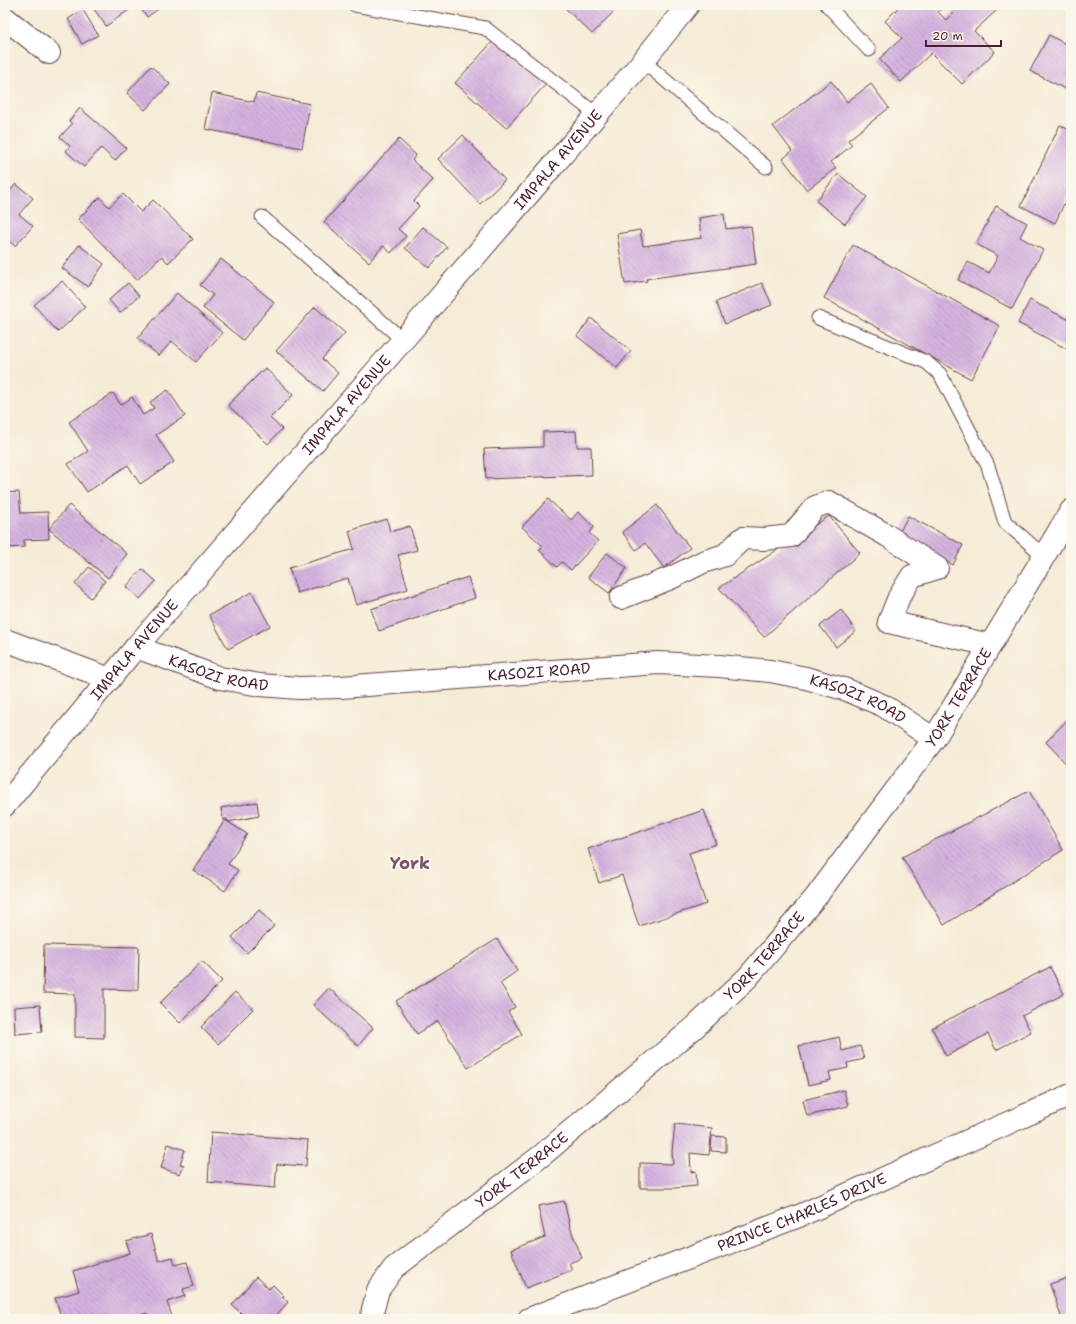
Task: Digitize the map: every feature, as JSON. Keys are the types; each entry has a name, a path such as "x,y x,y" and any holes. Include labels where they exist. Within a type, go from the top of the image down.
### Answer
{"street":[{"name":"IMPALA AVENUE","path":"5,805 136,647 403,340 642,61 688,5"},
{"path":"5,18 49,53"},
{"path":"621,598 674,577 703,562 725,555 743,538 764,539 791,536 814,507 829,502 888,536 937,568 912,576 899,597 889,622 990,645"},
{"name":"YORK TERRACE","path":"372,1319 378,1290 394,1268 541,1156 695,1027 748,977 815,898 934,739 1071,511"},
{"path":"5,640 110,679"},
{"name":"KASOZI ROAD","path":"136,647 220,678 260,685 299,688 341,687 658,663 719,666 770,671 806,678 847,690 884,706 934,739"},
{"name":"PRINCE CHARLES DRIVE","path":"529,1319 799,1216 1071,1095"}],"lane":[{"path":"355,5 485,28 596,114"},
{"path":"827,5 869,50"},
{"path":"642,61 766,167"},
{"path":"262,217 403,340"},
{"path":"818,318 926,362 940,374 988,466 1004,522 1044,556"}],"building":[{"path":"91,5 136,5 106,26"},
{"path":"138,5 164,5 147,17"},
{"path":"562,5 620,5 592,34"},
{"path":"901,5 945,5 938,12 946,20 961,5 990,5 996,11 974,31 995,52 962,84 931,53 901,82 879,59 902,38 885,21"},
{"path":"83,10 98,35 82,44 68,19"},
{"path":"1049,35 1071,47 1071,92 1030,71"},
{"path":"496,38 547,83 506,128 455,83"},
{"path":"151,66 170,84 145,110 127,93"},
{"path":"831,81 847,102 871,84 889,108 848,140 852,145 831,162 836,168 807,190 783,159 792,151 773,126"},
{"path":"212,93 254,102 256,93 310,104 302,148 205,129"},
{"path":"80,108 126,148 115,161 101,148 84,167 66,151 70,146 60,137 72,124 69,121"},
{"path":"1060,125 1071,131 1071,189 1055,223 1021,206"},
{"path":"463,135 505,180 480,204 438,159"},
{"path":"399,139 416,155 412,160 433,180 414,201 419,206 398,229 406,236 391,253 383,246 369,262 324,222"},
{"path":"838,174 867,197 845,224 816,201"},
{"path":"16,184 33,198 19,214 33,226 15,246 5,238 5,189 9,192"},
{"path":"123,194 141,212 153,200 193,239 168,263 162,256 137,280 78,219 100,197 109,207"},
{"path":"996,206 1027,223 1020,237 1043,250 1012,309 958,280 968,262 989,273 998,256 976,244"},
{"path":"724,214 726,229 751,226 756,264 646,279 647,281 625,284 617,234 640,230 643,246 701,238 699,218"},
{"path":"423,227 447,247 429,268 405,248"},
{"path":"79,245 104,264 88,287 62,268"},
{"path":"853,245 1000,326 971,379 824,298"},
{"path":"221,259 274,302 243,340 203,308 213,295 200,285"},
{"path":"62,281 85,307 58,332 34,305"},
{"path":"128,283 139,296 120,313 109,300"},
{"path":"762,283 772,305 725,324 716,302"},
{"path":"177,293 222,333 196,362 172,341 159,356 138,338"},
{"path":"1030,300 1071,321 1071,342 1067,349 1018,323"},
{"path":"315,307 345,333 322,359 338,373 323,391 276,351"},
{"path":"591,318 631,351 617,368 577,336"},
{"path":"265,368 293,395 270,418 282,429 268,444 228,405"},
{"path":"168,390 185,416 156,435 174,462 140,484 128,465 87,492 68,464 88,451 69,422 113,393 121,405 132,397 143,415 154,408 150,402"},
{"path":"576,431 577,447 591,447 592,475 486,479 484,449 543,447 543,432"},
{"path":"19,492 21,513 48,512 49,539 24,540 24,547 5,548 5,493"},
{"path":"548,499 571,520 578,512 594,527 589,533 598,541 571,570 562,562 557,567 539,550 543,546 522,527"},
{"path":"69,505 127,554 108,578 49,529"},
{"path":"657,505 690,548 664,568 645,543 636,550 622,532"},
{"path":"829,516 860,553 764,637 719,588"},
{"path":"908,516 963,545 953,565 898,535"},
{"path":"387,519 390,532 410,526 417,550 398,555 408,589 356,605 348,578 297,593 289,568 354,549 349,531"},
{"path":"607,553 627,568 609,593 588,577"},
{"path":"89,567 105,581 91,598 75,584"},
{"path":"142,569 156,581 140,599 126,587"},
{"path":"468,577 475,598 379,631 371,609"},
{"path":"252,592 270,626 228,649 209,615"},
{"path":"841,610 856,631 836,647 820,626"},
{"path":"1071,716 1071,769 1046,742"},
{"path":"1029,791 1063,850 944,925 902,857"},
{"path":"257,802 259,816 228,822 227,819 223,819 221,808"},
{"path":"704,810 716,844 689,853 706,904 639,926 622,875 599,883 588,849"},
{"path":"225,820 247,834 228,864 238,870 225,891 193,870"},
{"path":"259,910 274,926 247,953 232,937"},
{"path":"497,939 517,971 500,983 515,1007 508,1012 522,1034 468,1068 438,1021 417,1034 396,1001"},
{"path":"44,945 139,947 138,990 104,989 104,1038 75,1037 75,994 43,993"},
{"path":"202,961 222,981 180,1023 160,1003"},
{"path":"1050,967 1064,994 1022,1016 1031,1032 996,1050 988,1034 946,1056 932,1028"},
{"path":"329,988 373,1028 358,1046 313,1005"},
{"path":"235,992 253,1009 218,1044 201,1027"},
{"path":"40,1005 42,1032 15,1034 14,1007"},
{"path":"839,1037 842,1051 860,1046 864,1059 847,1063 848,1068 829,1072 831,1080 808,1085 799,1046"},
{"path":"844,1090 848,1106 807,1116 803,1100"},
{"path":"675,1124 712,1128 709,1155 690,1153 691,1172 696,1171 697,1186 675,1188 640,1188 640,1163 673,1164 672,1152"},
{"path":"211,1132 308,1140 306,1166 277,1164 275,1188 208,1182"},
{"path":"712,1136 726,1137 726,1152 711,1151"},
{"path":"168,1144 185,1150 180,1164 184,1165 180,1174 161,1168"},
{"path":"564,1201 570,1227 582,1258 569,1263 572,1270 526,1288 511,1250 545,1237 538,1206"},
{"path":"151,1234 159,1261 173,1257 175,1265 187,1262 194,1286 183,1289 185,1296 167,1302 173,1319 149,1319 147,1313 125,1319 62,1319 55,1298 79,1291 73,1271 130,1253 126,1241"},
{"path":"256,1277 269,1289 273,1285 288,1302 273,1319 248,1319 232,1305"},
{"path":"1071,1277 1071,1319 1062,1319 1050,1284"},
{"path":"1016,1316 1016,1319 921,1319 921,1318"}],"district":[{"name":"York","path":"410,863"}]}
